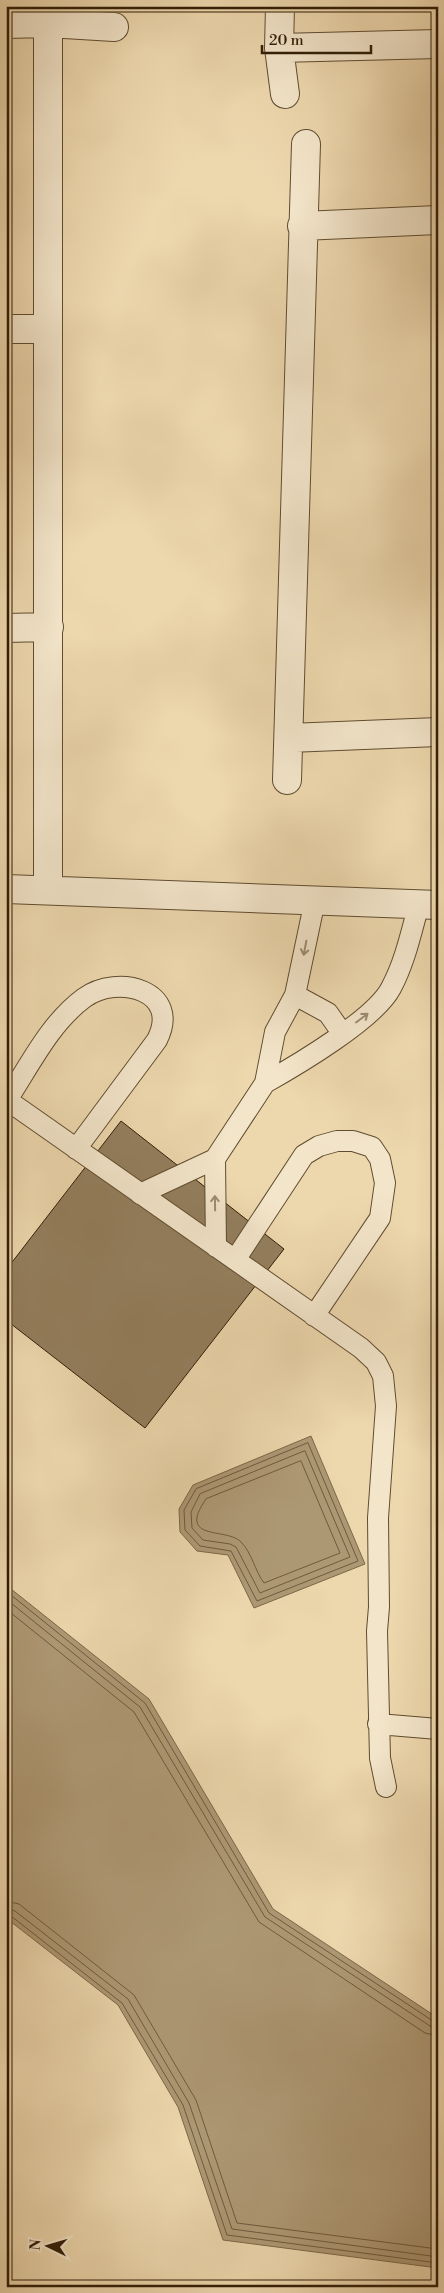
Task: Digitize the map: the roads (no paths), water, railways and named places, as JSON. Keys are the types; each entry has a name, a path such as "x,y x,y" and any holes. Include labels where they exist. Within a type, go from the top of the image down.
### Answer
{"street":[{"path":"280,6 279,48 285,94"},
{"path":"48,23 48,889"},
{"path":"6,24 48,23 114,27"},
{"path":"279,48 438,44"},
{"path":"287,780 302,226 306,144"},
{"path":"302,226 438,220"},
{"path":"6,329 48,329"},
{"path":"6,628 49,627"},
{"path":"289,738 438,732"},
{"path":"6,889 48,889 428,905"}],"lane":[{"path":"140,1194 214,1159 265,1083 275,1032 295,996 315,900"},
{"path":"265,1083 309,1058 369,1013 390,991 428,905"},
{"path":"76,1149 157,1040 162,1030 164,1016 160,1003 147,993 126,986 102,988 86,996 63,1015 7,1100 76,1149 314,1316 361,1348 376,1362 383,1376 386,1406 378,1518 378,1724 380,1758 386,1786"},
{"path":"295,996 328,1013 342,1033"},
{"path":"235,1260 304,1155 319,1146 337,1141 353,1141 372,1147 380,1159 385,1183 380,1218 314,1316"},
{"path":"214,1159 216,1247"},
{"path":"378,1724 438,1729"}],"water":[{"path":"311,1436 365,1564 254,1608 228,1555 197,1551 180,1532 179,1509 193,1485"},
{"path":"6,1585 149,1699 273,1909 438,2018 438,2268 223,2240 178,2107 118,2005 6,1918"}]}
